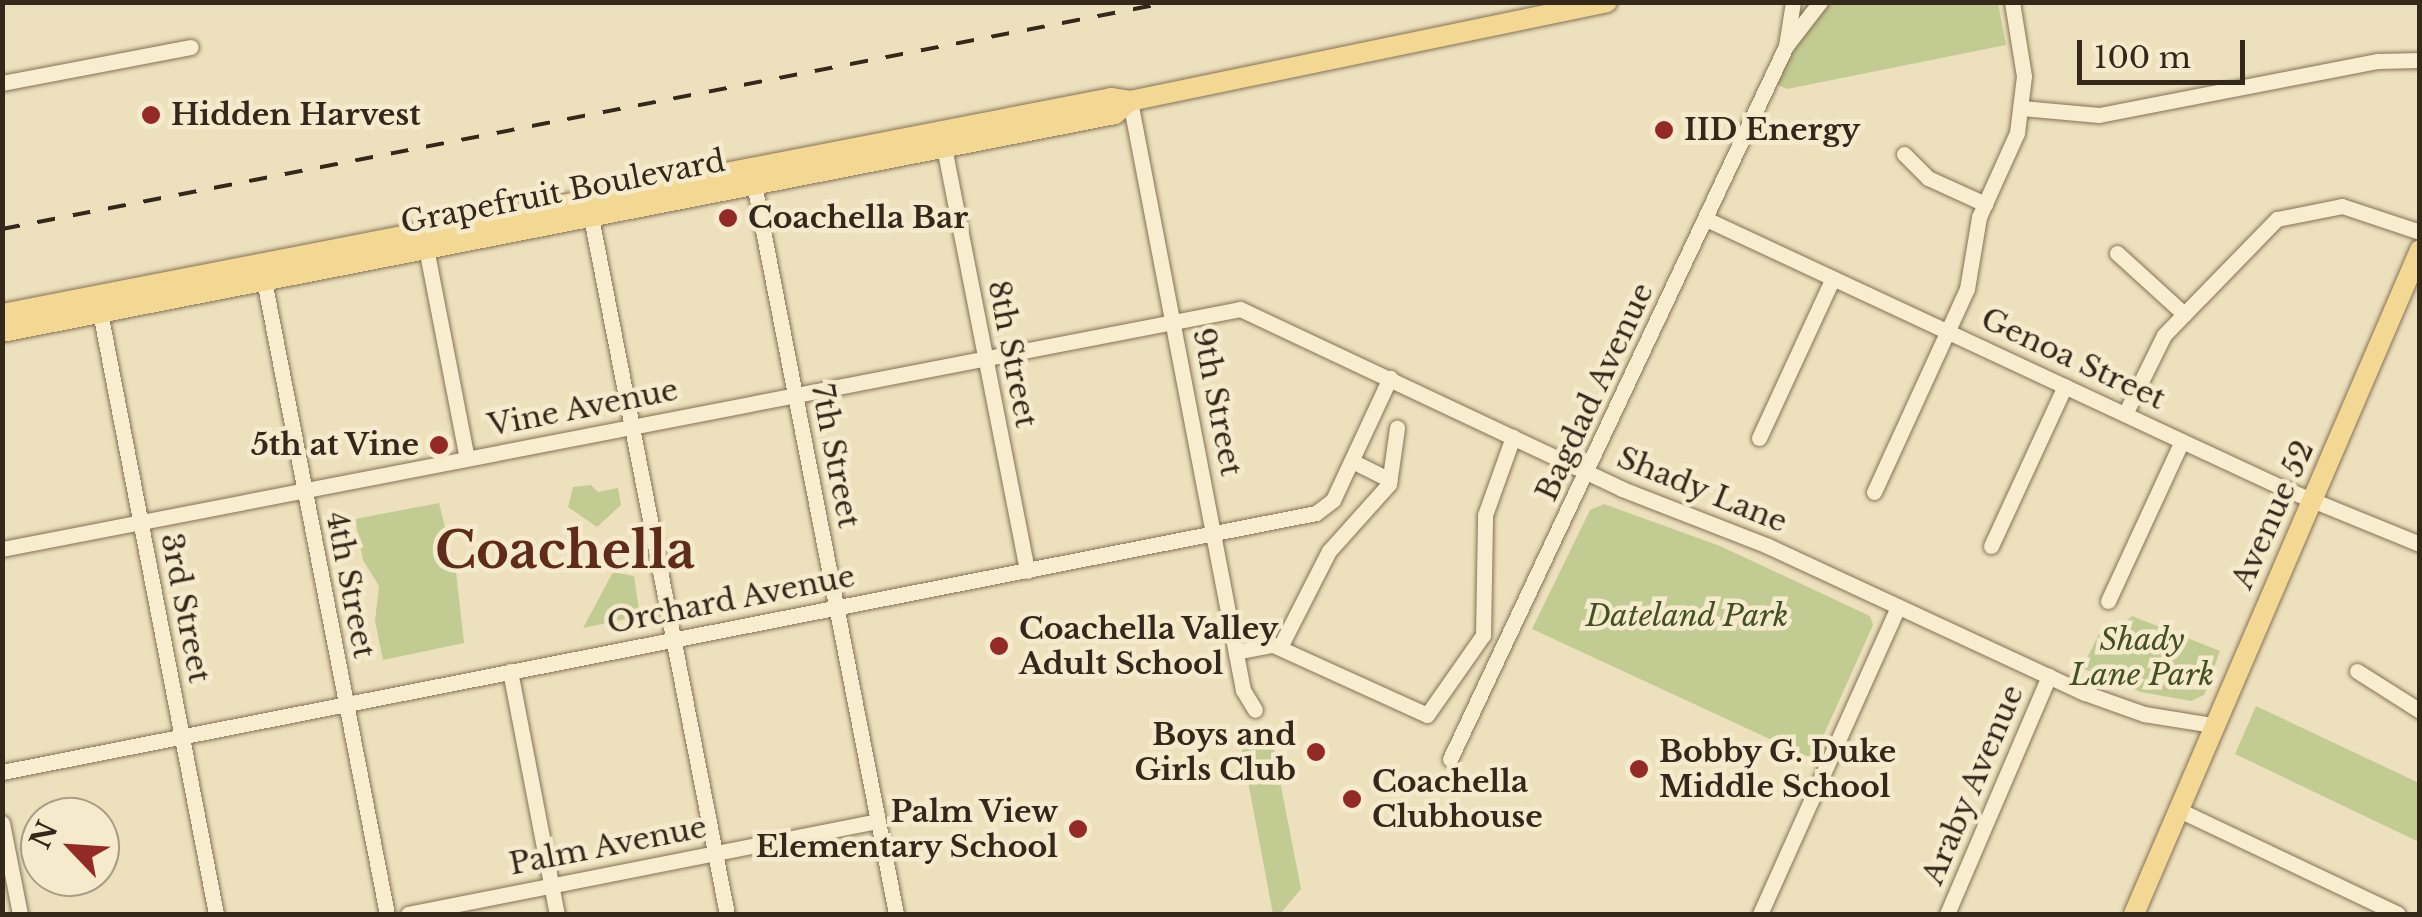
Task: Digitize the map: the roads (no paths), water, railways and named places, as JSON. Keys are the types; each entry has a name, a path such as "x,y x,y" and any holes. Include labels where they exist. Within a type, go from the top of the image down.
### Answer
{"main road":[{"name":"Grapefruit Boulevard","path":"2,332 1111,98 1130,100 1607,2"},
{"name":"Grapefruit Boulevard","path":"2,314 426,248 589,209 754,184 1115,114 1130,100"},
{"name":"Avenue 52","path":"2134,914 2420,250"}],"street":[{"name":"Bagdad Avenue","path":"1786,46 1793,2"},
{"name":"Bagdad Avenue","path":"1450,759 1786,46 1820,2"},
{"path":"1874,492 1967,289 1985,204 2022,108 2023,59 2012,2"},
{"path":"2,83 192,47"},
{"path":"2022,108 2099,115 2388,60 2420,60"},
{"name":"9th Street","path":"1130,100 1236,652 1255,710"},
{"name":"8th Street","path":"944,147 1027,571"},
{"path":"1904,154 1928,178 1985,204"},
{"name":"7th Street","path":"754,184 896,914"},
{"path":"2124,414 2155,348 2259,232 2295,212 2326,205 2360,208 2420,232"},
{"path":"589,209 728,914"},
{"name":"Genoa Street","path":"1706,219 2124,414 2420,544"},
{"path":"426,248 468,458"},
{"path":"2117,253 2184,314"},
{"name":"4th Street","path":"263,274 387,914"},
{"path":"1759,438 1834,278"},
{"name":"Shady Lane","path":"1174,321 1245,310 1587,472 1898,606 2121,708 2213,725"},
{"name":"3rd Street","path":"100,312 216,914"},
{"name":"Vine Avenue","path":"2,550 1174,321"},
{"name":"Orchard Avenue","path":"2,772 1322,511 1352,461 1390,378"},
{"path":"1991,546 2065,386"},
{"path":"1280,647 1320,565 1390,480 1397,428"},
{"path":"1236,652 1280,647 1427,716 1483,635 1485,514 1512,437"},
{"path":"2108,600 2182,440"},
{"path":"1352,461 1390,480"},
{"path":"1760,914 1898,606"},
{"path":"510,671 557,914"},
{"path":"2357,671 2420,711"},
{"name":"Araby Avenue","path":"1947,914 2049,676"},
{"path":"2178,810 2398,914"},
{"name":"Palm Avenue","path":"408,914 878,822"},
{"path":"2,823 20,914"}],"railway":[{"path":"2,229 1170,2"}],"place":[{"name":"Hidden Harvest","path":"151,115"},
{"name":"IID Energy","path":"1664,130"},
{"name":"Coachella Bar","path":"728,218"},
{"name":"5th at Vine","path":"439,445"},
{"name":"Coachella Valley Adult School","path":"999,646"},
{"name":"Boys and Girls Club","path":"1316,752"},
{"name":"Bobby G. Duke Middle School","path":"1639,769"},
{"name":"Coachella Clubhouse","path":"1352,799"},
{"name":"Palm View Elementary School","path":"1078,829"}],"district":[{"name":"Coachella","path":"565,551"}],"park label":[{"name":"Dateland Park","path":"1687,616"},
{"name":"Shady Lane Park","path":"2142,657"}]}
